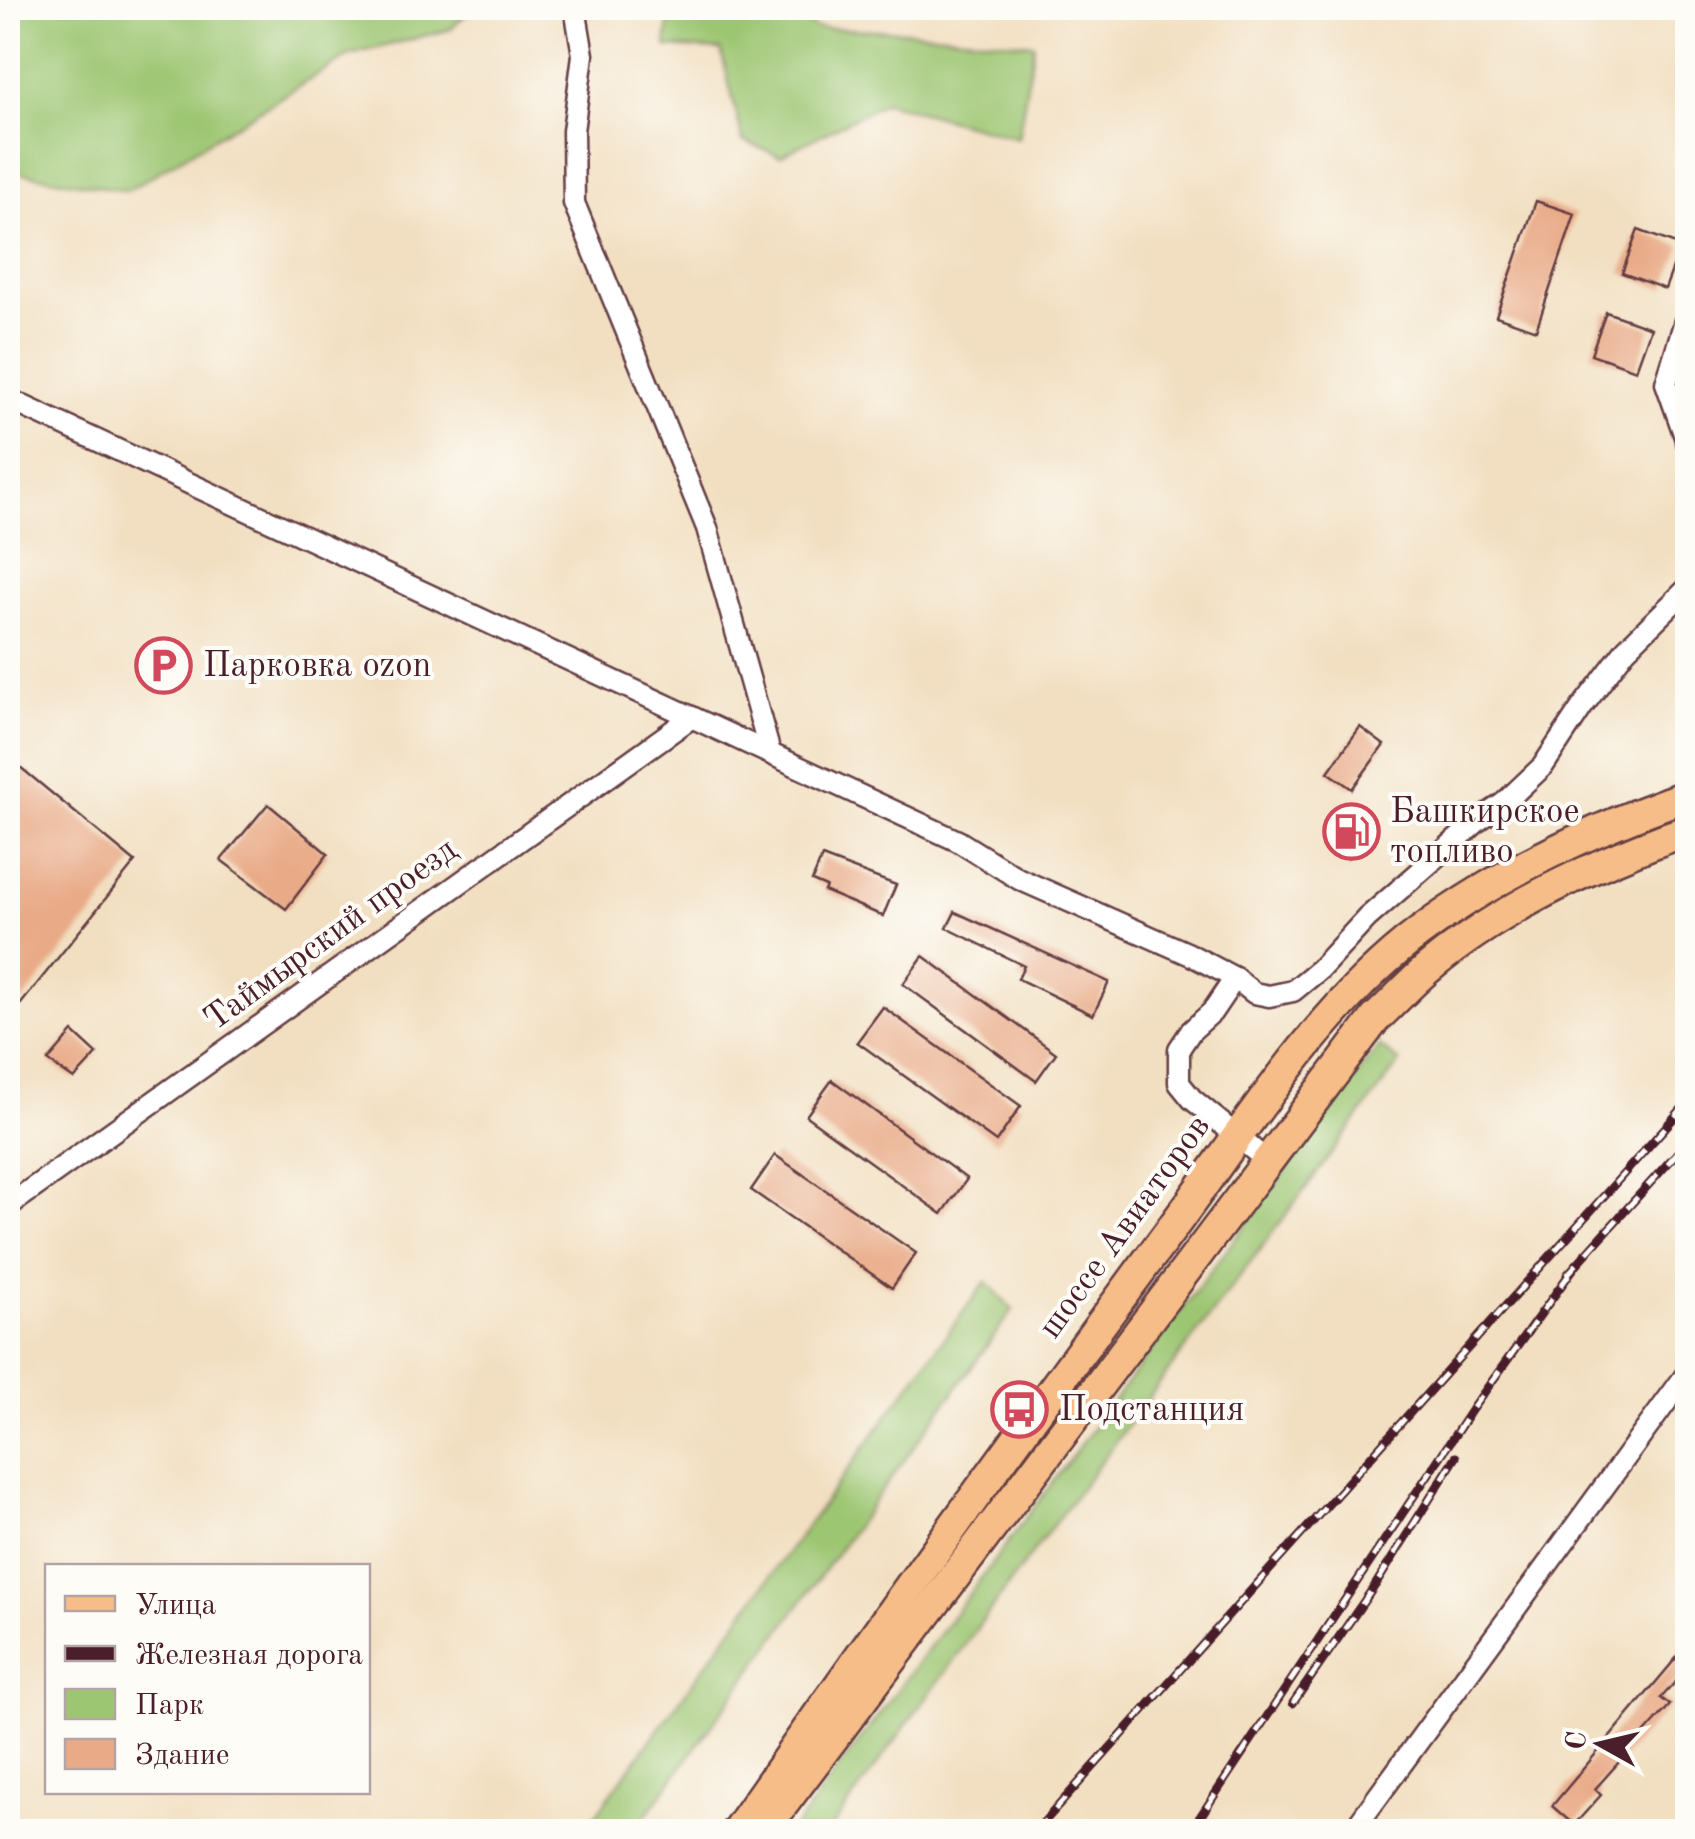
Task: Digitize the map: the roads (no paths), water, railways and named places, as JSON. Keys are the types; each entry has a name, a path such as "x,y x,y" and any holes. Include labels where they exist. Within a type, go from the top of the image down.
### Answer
{"main road":[{"name":"шоссе Авиаторов","path":"736,1832 1321,1026 1418,933 1534,860 1625,818 1688,795"},
{"name":"шоссе Авиаторов","path":"762,1832 1376,1019 1432,965 1544,891 1642,846 1688,830"}],"street":[{"path":"575,8 583,55 572,131 574,203 706,528 770,753"},
{"path":"1686,321 1666,382 1688,445"},
{"path":"8,398 958,841 1018,878 1190,954 1254,993 1269,996 1293,991 1320,969 1366,918 1504,803 1542,766 1626,649 1688,588"},
{"name":"Таймырский проезд","path":"8,1206 692,717"},
{"path":"1235,978 1212,1012 1178,1048 1179,1083 1266,1160"},
{"path":"1352,1832 1688,1372"}],"railway":[{"path":"1035,1832 1688,1102"},
{"path":"1567,1275 1688,1141"},
{"path":"1190,1832 1472,1409 1576,1265"},
{"path":"1293,1703 1376,1584 1456,1457"}],"place":[{"name":"Парковка ozon","path":"164,666"},
{"name":"Башкирское топливо","path":"1351,832"},
{"name":"Подстанция","path":"1020,1410"}]}
